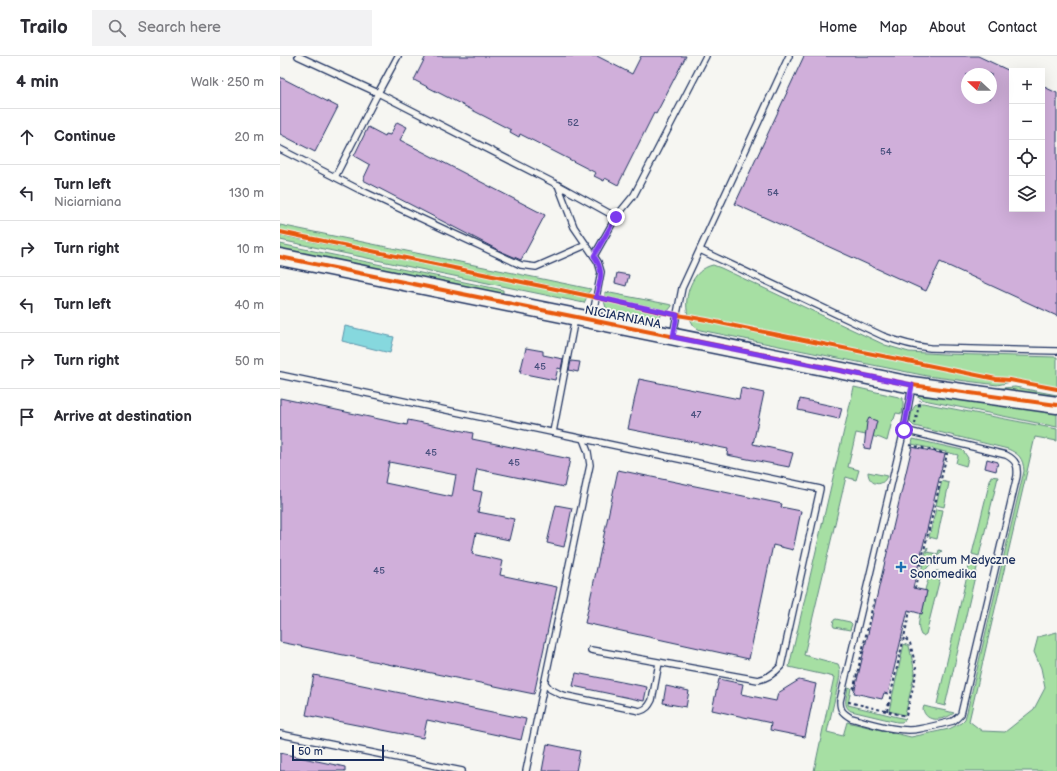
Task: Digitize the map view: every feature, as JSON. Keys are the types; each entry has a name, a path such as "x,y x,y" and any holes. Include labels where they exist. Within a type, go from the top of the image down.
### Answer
{"street":[{"name":"NICIARNIANA","path":"280,257 912,385 1057,406"}],"lane":[{"path":"298,56 378,93 558,185 616,217"},
{"path":"335,177 398,56"},
{"path":"594,256 616,217 634,195 706,56"},
{"path":"673,337 682,288 790,56"},
{"path":"280,149 360,190 521,265 536,268 586,245"},
{"path":"558,185 574,227 598,262 601,272 592,321"},
{"path":"700,250 884,336 900,342 930,348 1057,351"},
{"path":"553,432 576,317"},
{"path":"280,375 820,489 781,666 768,678 758,680 591,650"},
{"path":"904,430 1006,455 1012,458 1018,469 961,714 953,721 910,730 900,730 851,718 844,714 840,708 840,701 904,430 912,385"},
{"path":"526,771 590,465 588,452 583,439"},
{"path":"544,682 550,689 562,695 640,711 645,709 652,700 659,663"},
{"path":"280,734 460,771"}],"path":[{"path":"915,588 947,454 910,445 914,433 920,400"},
{"path":"852,690 854,687 875,596"},
{"path":"887,711 910,610"},
{"path":"850,696 849,702 906,716 917,671 910,643 903,636"}],"green space":[{"path":"280,225 591,289 588,293 280,231"},
{"path":"280,235 587,297 584,303 280,240"},
{"path":"280,244 503,290 503,294 280,249"},
{"path":"713,265 885,345 909,352 1057,357 1057,387 1011,378 1000,378 688,315 687,300 691,285 700,272"},
{"path":"605,292 672,306 668,311 605,297"},
{"path":"604,301 664,314 651,320 607,311"},
{"path":"690,319 996,381 1011,382 997,385 927,376 700,330 694,326"},
{"path":"854,387 903,398 903,406 902,414 896,413 892,421 887,441 856,433 848,467 859,470 856,480 846,477 804,655 838,664 839,666 839,681 827,732 843,736 847,722 911,737 949,729 961,723 965,719 1024,471 1020,457 1008,449 914,426 910,422 912,412 917,404 923,403 1057,429 1057,441 1035,437 969,721 982,731 1005,732 1034,709 1045,688 1041,668 1034,652 1038,637 1057,632 1057,771 814,771 834,677 789,667"},
{"path":"1015,387 1057,395 1057,399 990,389"},
{"path":"916,395 1057,412 1057,427 924,400"},
{"path":"913,439 962,450 968,458 966,466 956,463 958,455 912,444"},
{"path":"868,472 887,476 882,483 879,484 870,480"},
{"path":"991,476 998,477 979,556 972,554"},
{"path":"942,481 949,483 944,507 936,505"},
{"path":"936,509 943,510 937,539 929,537"},
{"path":"927,547 927,552 938,554 939,550 942,551 920,576"},
{"path":"971,558 979,559 945,706 937,704"},
{"path":"936,571 939,571 941,574 926,634 923,636 921,635 919,627 920,613 922,613 927,591 925,590 928,582 930,577"},
{"path":"836,619 850,622 852,624 850,630 834,627 834,620"},
{"path":"904,644 909,646 915,672 905,715 889,711"},
{"path":"848,687 851,688 848,705 906,719 902,722 897,722 851,711 848,709 846,704"},
{"path":"924,706 954,713 941,719 932,719 925,714 923,709"}],"water":[{"path":"345,326 394,337 390,353 342,341"}],"building":[{"path":"426,56 597,56 632,74 641,56 686,56 656,114 654,113 618,185 605,178 604,181 594,176 596,173 520,134 519,137 510,132 511,130 414,80"},
{"path":"804,56 978,56 1009,71 1009,212 1045,212 1045,87 1057,93 1057,316 940,262 926,291 735,204"},
{"path":"280,77 338,107 315,152 280,134"},
{"path":"397,122 407,127 400,140 545,215 521,260 500,251 363,180 370,165 354,156 368,127 385,136 386,134 390,135"},
{"path":"617,273 629,275 626,286 615,283"},
{"path":"526,348 543,351 543,355 563,359 561,369 558,368 555,380 520,373"},
{"path":"571,361 580,362 578,372 569,370"},
{"path":"639,379 739,399 741,388 764,393 753,444 793,453 789,467 727,455 728,449 628,429"},
{"path":"280,398 407,425 408,420 473,433 472,439 570,459 564,487 477,469 473,490 482,492 478,512 514,519 509,540 476,533 472,554 503,561 500,575 557,587 534,694 280,642","holes":["389,462 456,475 452,497 385,483"]},
{"path":"800,399 842,408 839,419 798,410"},
{"path":"869,418 877,421 870,449 864,448 867,422"},
{"name":"Centrum Medyczne Sonomedika","path":"912,447 945,454 913,588 927,591 922,614 908,610 888,694 884,693 882,699 854,693"},
{"path":"987,459 998,462 996,471 985,468"},
{"path":"618,470 782,504 781,507 801,511 793,550 773,545 749,659 585,623"},
{"path":"556,505 572,508 564,547 547,543"},
{"path":"576,673 647,687 644,701 573,686"},
{"path":"314,675 526,719 521,740 427,720 423,738 306,715"},
{"path":"719,679 743,684 741,694 776,701 778,693 799,680 816,684 805,737 770,730 771,723 712,710"},
{"path":"666,686 689,691 686,707 663,703"},
{"path":"547,744 580,751 576,771 542,771"},
{"path":"280,753 345,767 345,771 280,771"}],"cycle path":[{"path":"280,232 666,313 996,379 1010,380 1057,389"},
{"path":"280,257 912,385 1057,405"}],"place":[{"name":"Centrum Medyczne Sonomedika","path":"901,567"}],"route":[{"path":"616,217 594,256 598,262 601,272 596,297 677,315 673,337 912,385 904,430"}]}
